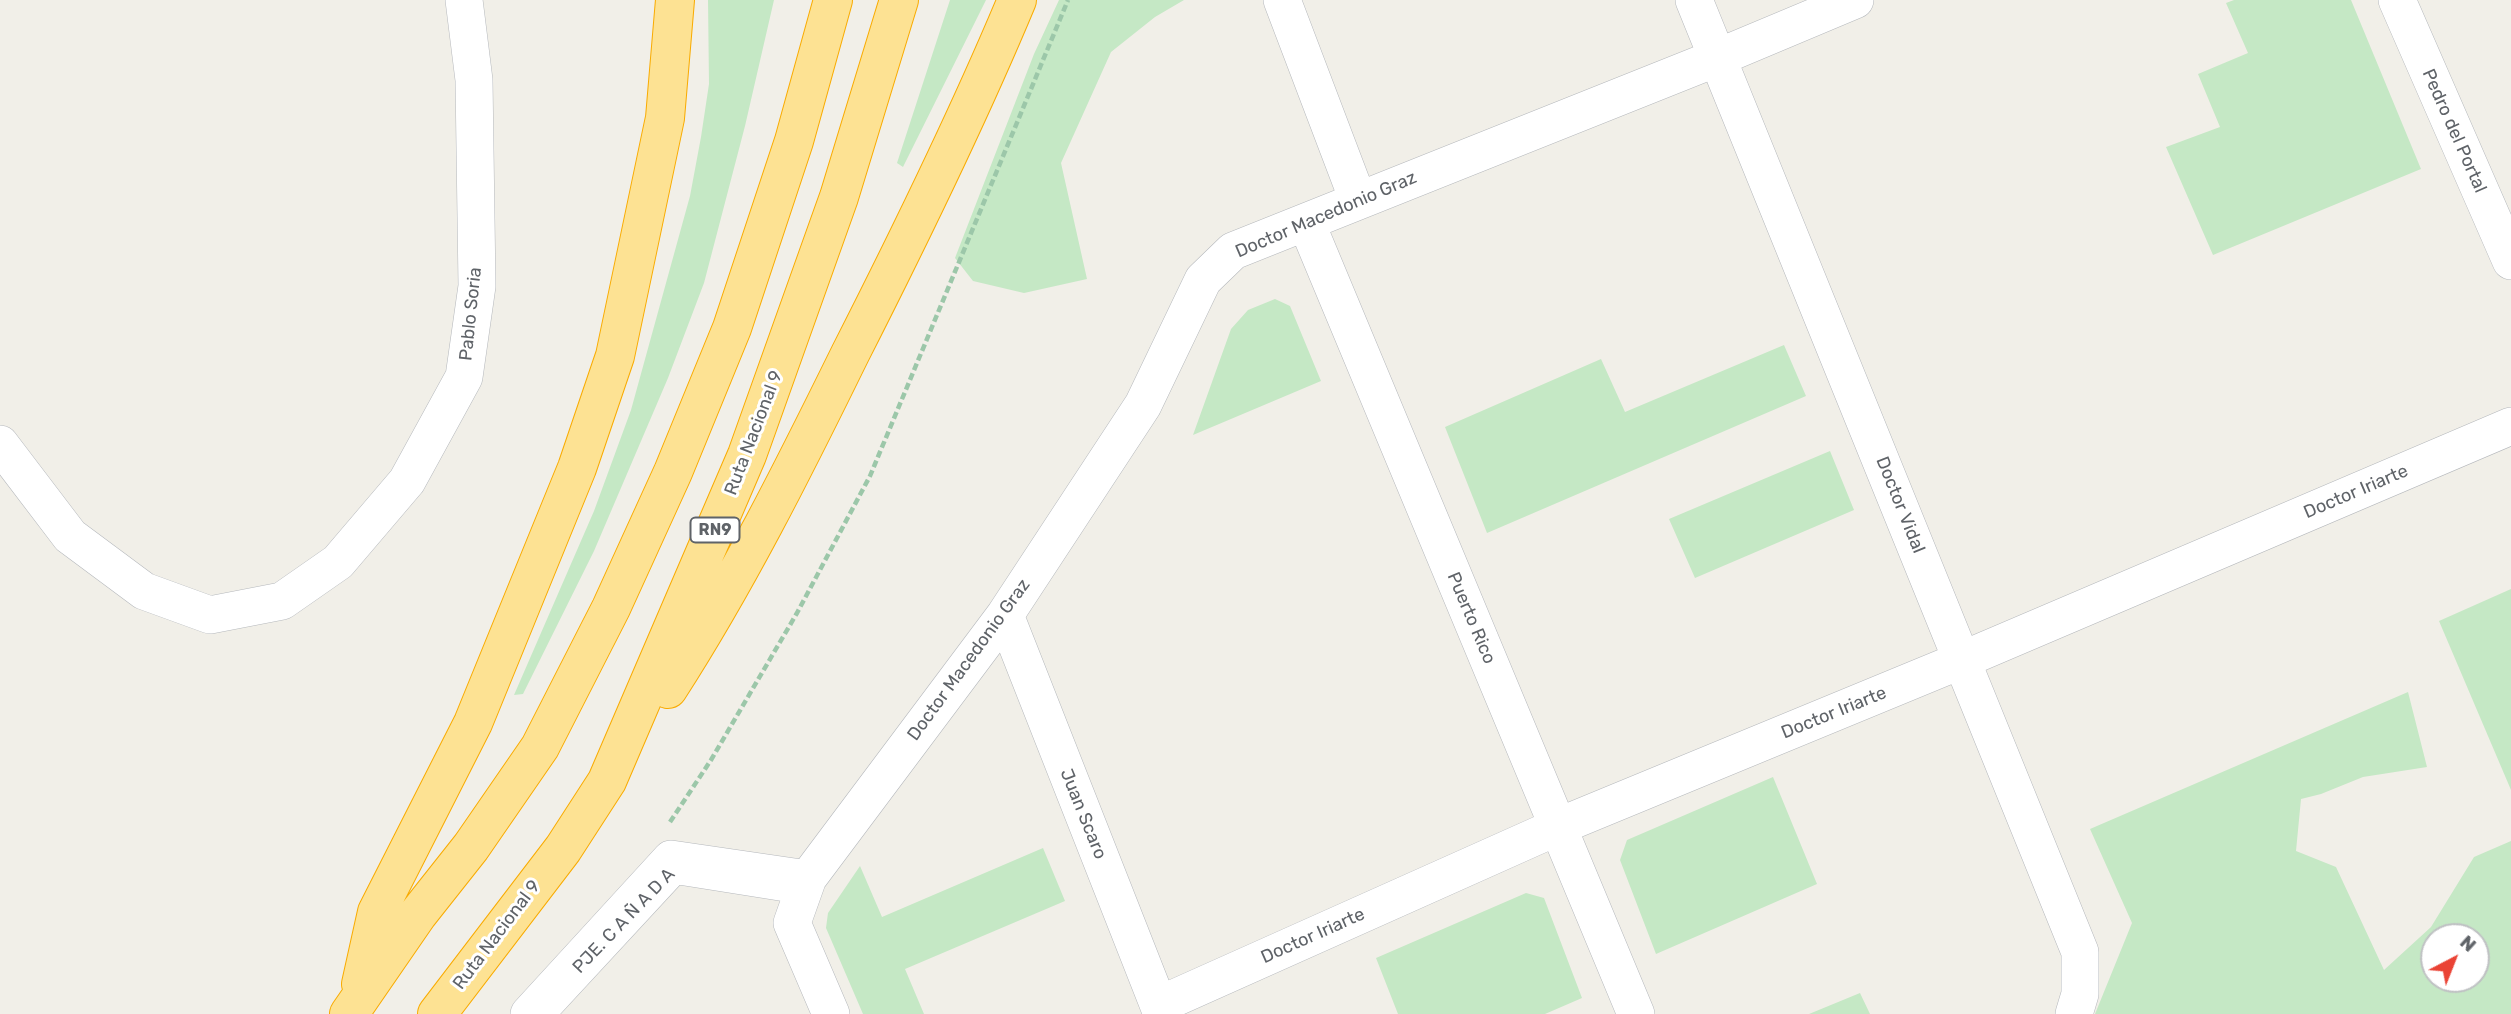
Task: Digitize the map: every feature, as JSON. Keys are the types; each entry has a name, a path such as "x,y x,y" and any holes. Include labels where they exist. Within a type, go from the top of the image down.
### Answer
{"highway":[{"path":"353,1007 377,912 473,723 577,468 615,356 665,118 675,0"},
{"path":"353,1007 418,914 471,847 540,747 611,608 673,472 732,328 794,141 833,0"},
{"name":"Ruta Nacional 9","path":"437,1014 563,849 607,781 751,443 839,197 899,0"},
{"path":"607,781 708,628 792,471 995,55 1017,0"}],"street":[{"name":"Pablo Soria","path":"0,444 70,536 145,591 210,615 282,601 338,562 407,481 464,377 477,286 474,80 464,0"},
{"path":"1282,0 1358,200"},
{"name":"Doctor Vidal","path":"1694,0 2080,952 2080,994 2074,1014"},
{"name":"Doctor Macedonio Graz","path":"831,1014 792,923 808,878 1004,615 1143,405 1203,280 1233,251 1855,0"},
{"name":"Pedro del Portal","path":"2397,0 2511,261"},
{"name":"Puerto Rico","path":"1306,222 1636,1014"},
{"name":"Doctor Iriarte","path":"1161,1009 1557,827 1962,660 2511,426"},
{"name":"Juan Scaro","path":"1004,615 1161,1009"},
{"name":"PJE. C A Ñ A D A","path":"529,1014 671,859 801,878 799,884 673,865 535,1014"}],"path":[{"path":"669,824 797,613 870,476 1068,0"}],"green space":[{"path":"708,0 774,0 745,126 704,283 668,378 594,551 523,694 514,695 594,511 631,410 690,196 709,84"},
{"path":"950,0 986,0 903,167 897,163"},
{"path":"1059,0 1184,0 1155,17 1111,52 1061,163 1087,279 1024,293 973,281 955,258 1034,54"},
{"path":"2234,0 2351,0 2421,169 2213,255 2166,147 2220,127 2198,74 2248,53 2226,3"},
{"path":"1275,299 1290,306 1321,381 1193,435 1231,329 1248,310"},
{"path":"1784,345 1806,396 1487,533 1445,427 1601,359 1625,412"},
{"path":"1830,451 1854,510 1695,578 1669,519"},
{"path":"2511,589 2511,790 2439,621"},
{"path":"2408,692 2427,767 2363,777 2301,799 2296,851 2336,867 2384,970 2420,937 2420,993 2490,993 2490,923 2433,923 2474,857 2511,841 2511,1014 2095,1014 2132,923 2090,829"},
{"path":"1773,777 1817,884 1656,954 1620,860 1627,840"},
{"path":"1043,848 1065,901 905,969 924,1014 863,1014 826,928 828,913 860,866 882,917"},
{"path":"1526,893 1544,898 1582,998 1545,1014 1398,1014 1376,958"},
{"path":"1860,993 1870,1014 1809,1014"}]}
